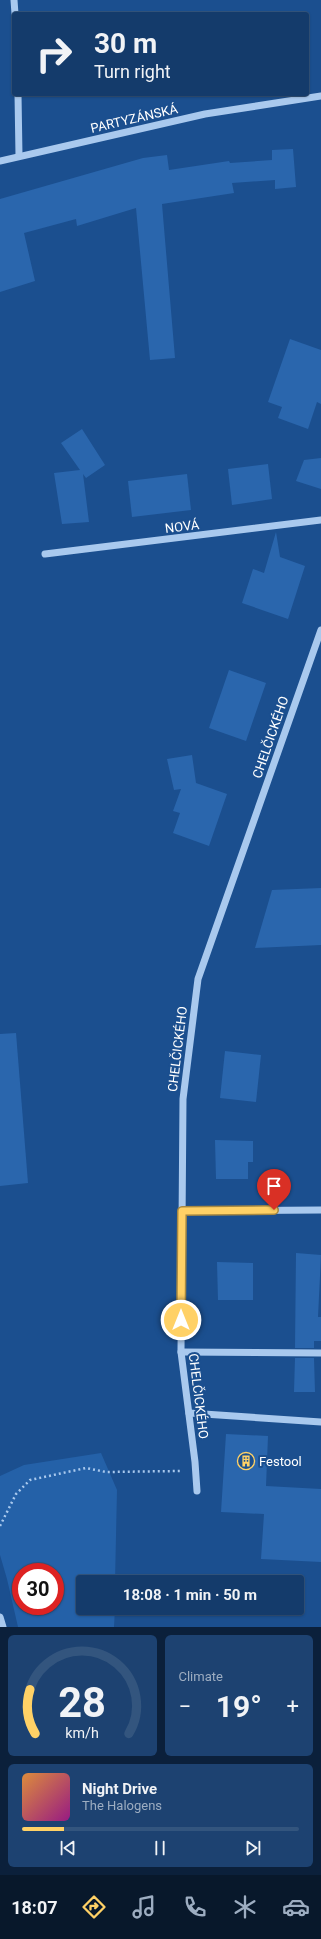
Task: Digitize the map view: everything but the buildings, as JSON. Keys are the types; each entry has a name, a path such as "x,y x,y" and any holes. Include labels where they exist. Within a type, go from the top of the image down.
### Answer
{"street":[{"path":"14,0 15,12"},
{"path":"18,96 19,156"},
{"name":"PARTYZÁNSKÁ","path":"0,161 205,114 321,96"},
{"name":"NOVÁ","path":"45,554 321,520"},
{"name":"CHELČICKÉHO","path":"197,1490 196,1470 181,1352 183,1099 198,979 321,630"},
{"path":"182,1211 321,1210"},
{"path":"181,1352 321,1352"},
{"path":"189,1413 321,1422"},
{"path":"0,1617 3,1627"}],"path":[{"path":"0,1526 6,1511 16,1494 30,1480 86,1468 106,1472 196,1470"}],"shaded area":[{"path":"101,1453 117,1490 115,1575 76,1575 76,1615 115,1615 114,1627 18,1627 15,1615 64,1615 64,1563 12,1563 12,1601 0,1555 0,1476 24,1465"}],"place":[{"name":"Festool","path":"246,1461"}],"route":[{"path":"181,1320 182,1211 274,1210"}]}
